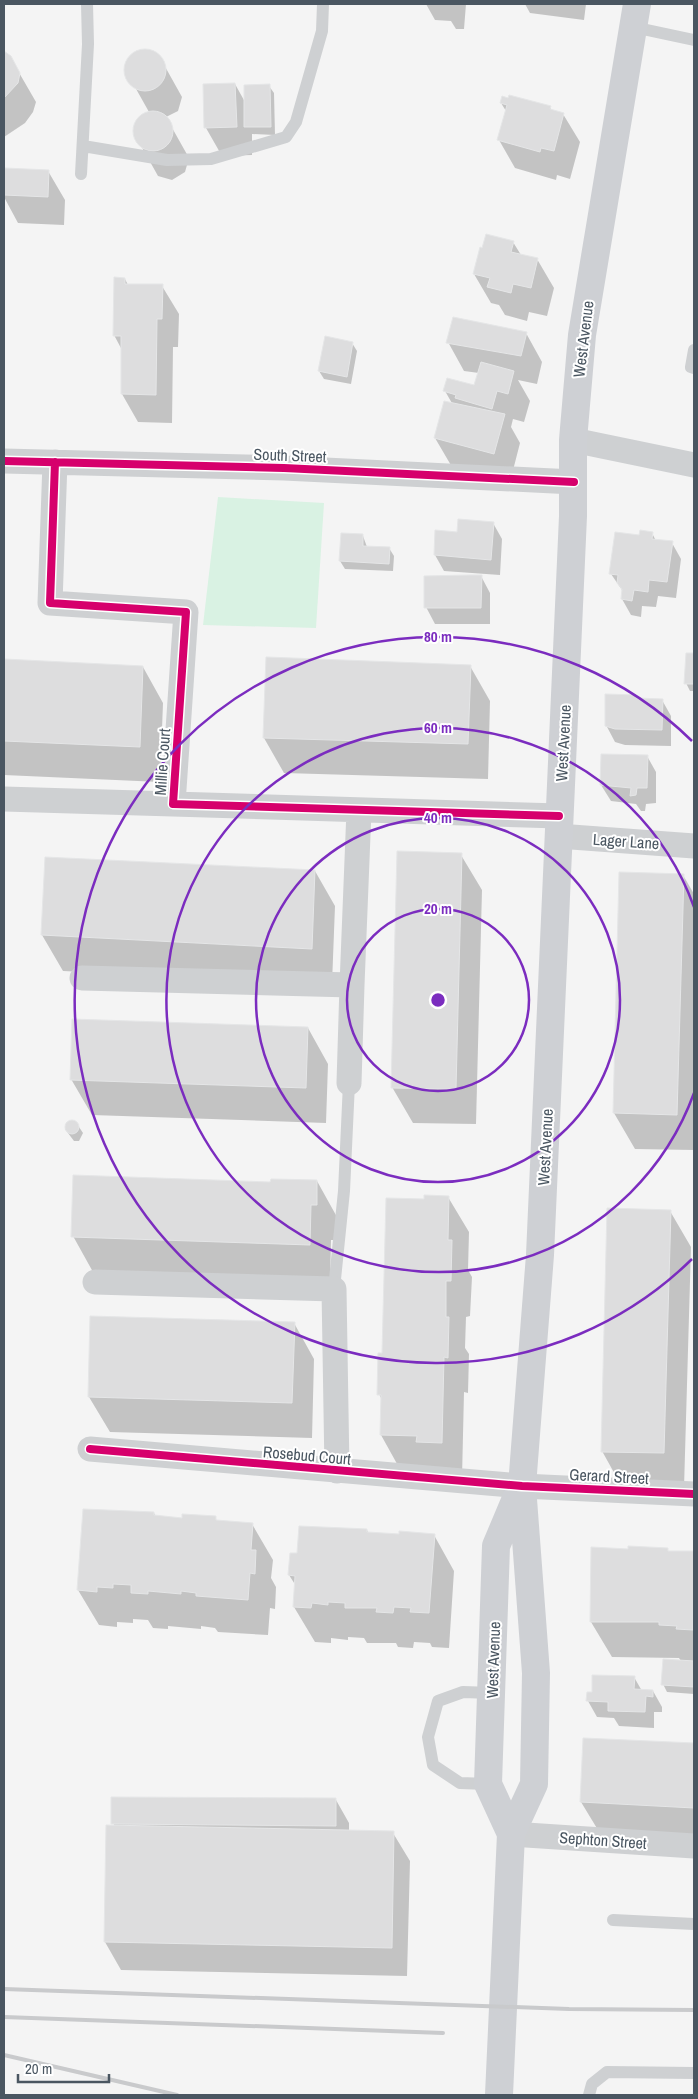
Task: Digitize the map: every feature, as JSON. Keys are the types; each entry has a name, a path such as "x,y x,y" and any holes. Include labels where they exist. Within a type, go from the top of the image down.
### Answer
{"main road":[{"name":"West Avenue","path":"499,2095 511,1834 534,1784 536,1674 522,1486 540,1256 574,482 572,440 582,335 635,16"},
{"name":"West Avenue","path":"511,1834 488,1784 496,1546 522,1486"}],"street":[{"path":"572,440 694,465"},
{"name":"South Street","path":"4,461 284,468 574,482"},
{"name":"Millie Court","path":"55,462 50,603 186,612 173,804"},
{"name":"Millie Court","path":"4,799 359,810 559,826"},
{"path":"349,1083 359,810"},
{"name":"Lager Lane","path":"559,826 694,846"},
{"path":"82,978 352,985"},
{"path":"95,1282 334,1289"},
{"name":"Rosebud Court","path":"334,1289 337,1471"},
{"name":"Rosebud Court","path":"90,1448 522,1486"},
{"name":"Gerard Street","path":"522,1486 694,1494"},
{"name":"Sephton Street","path":"511,1834 694,1846"}],"lane":[{"path":"81,174 88,44 87,4"},
{"path":"83,146 167,160 211,159 286,137 296,122 322,31 323,4"},
{"path":"635,16 694,40"},
{"path":"694,350 691,367 694,368"},
{"path":"334,1289 344,1191 349,1083"},
{"path":"488,1784 460,1783 433,1765 428,1737 438,1701 463,1692 492,1693"},
{"path":"613,1920 694,1924"},
{"path":"589,2095 592,2084 607,2072 694,2073"}],"green space":[{"path":"218,497 324,503 316,628 203,625"}],"building":[{"path":"145,49 160,55 166,70 160,85 145,91 130,85 124,70 130,55"},
{"path":"4,51 11,56 20,73 18,83 4,98"},
{"path":"235,83 237,127 204,128 203,84"},
{"path":"270,84 271,127 244,127 244,85"},
{"path":"509,95 551,106 550,109 564,113 554,151 541,148 540,152 497,140 507,105 500,103 502,96 508,98"},
{"path":"157,111 164,114 170,120 173,131 172,139 164,148 157,151 149,151 142,148 134,139 133,127 136,120 145,112"},
{"path":"4,168 49,170 48,197 4,195"},
{"path":"486,234 514,241 511,252 538,258 531,288 513,284 511,293 487,287 490,278 473,274 480,247 482,248"},
{"path":"114,277 125,278 125,284 163,284 162,319 157,319 156,395 121,394 121,336 113,336"},
{"path":"453,317 527,332 521,356 446,343"},
{"path":"325,336 353,342 347,377 318,371"},
{"path":"481,362 514,371 508,394 497,391 492,409 455,398 456,395 443,391 447,378 474,385"},
{"path":"444,401 505,414 494,454 434,438"},
{"path":"458,519 494,522 491,560 434,555 435,530 457,532"},
{"path":"640,530 653,532 652,539 673,541 667,582 649,580 648,592 634,590 632,601 621,599 622,589 617,583 618,575 609,574 615,532 639,535"},
{"path":"341,533 363,534 363,546 390,547 389,564 339,561"},
{"path":"482,575 481,608 424,608 424,576"},
{"path":"686,653 694,653 694,684 684,684"},
{"path":"266,657 471,665 468,744 263,738"},
{"path":"4,659 143,666 140,747 4,741"},
{"path":"605,694 636,695 636,698 663,699 662,730 615,729 605,726"},
{"path":"601,754 648,755 647,788 637,788 636,795 630,796 631,788 600,785"},
{"path":"397,851 462,853 456,1089 391,1088"},
{"path":"45,857 315,870 312,949 41,935"},
{"path":"619,872 684,874 677,1115 613,1113"},
{"path":"72,1019 308,1027 306,1088 70,1080"},
{"path":"69,1120 75,1120 79,1127 75,1134 69,1134 65,1130 65,1124"},
{"path":"73,1175 270,1182 271,1179 317,1180 317,1205 311,1205 310,1245 71,1237"},
{"path":"424,1195 449,1196 448,1240 452,1240 451,1281 446,1281 446,1317 449,1317 448,1358 444,1357 442,1443 416,1442 417,1436 380,1435 381,1395 377,1395 378,1353 382,1353 386,1198 424,1199"},
{"path":"607,1208 671,1210 664,1453 601,1452"},
{"path":"90,1316 295,1322 292,1403 88,1397"},
{"path":"83,1509 154,1512 154,1515 182,1518 182,1514 216,1516 216,1520 253,1523 251,1550 256,1550 255,1574 250,1573 248,1600 196,1596 196,1593 181,1591 181,1594 148,1591 148,1594 131,1593 131,1585 113,1584 113,1588 97,1587 97,1592 77,1590"},
{"path":"299,1526 367,1529 367,1532 399,1534 399,1531 435,1534 429,1613 410,1612 411,1608 394,1607 393,1613 376,1612 377,1608 345,1608 345,1603 328,1602 328,1605 312,1603 311,1608 293,1607 295,1576 288,1575 290,1553 297,1553"},
{"path":"628,1546 668,1548 668,1551 694,1551 693,1630 676,1629 677,1626 659,1625 659,1622 590,1622 591,1547 628,1549"},
{"path":"663,1659 694,1661 694,1687 661,1685"},
{"path":"592,1675 635,1676 634,1689 653,1690 653,1697 646,1696 645,1712 608,1711 608,1702 586,1701 587,1692 592,1692"},
{"path":"583,1738 694,1743 694,1808 580,1802"},
{"path":"111,1797 336,1798 336,1826 111,1824"},
{"path":"106,1825 394,1831 392,1948 104,1942"}],"railway":[{"path":"4,1989 569,2009 694,2010"},
{"path":"4,2017 443,2033"},
{"path":"4,2055 177,2095"}],"cycle path":[{"path":"4,461 284,468 574,482"},
{"path":"55,462 50,603 186,612 173,804 559,816"},
{"path":"90,1449 522,1486 694,1494"}]}
